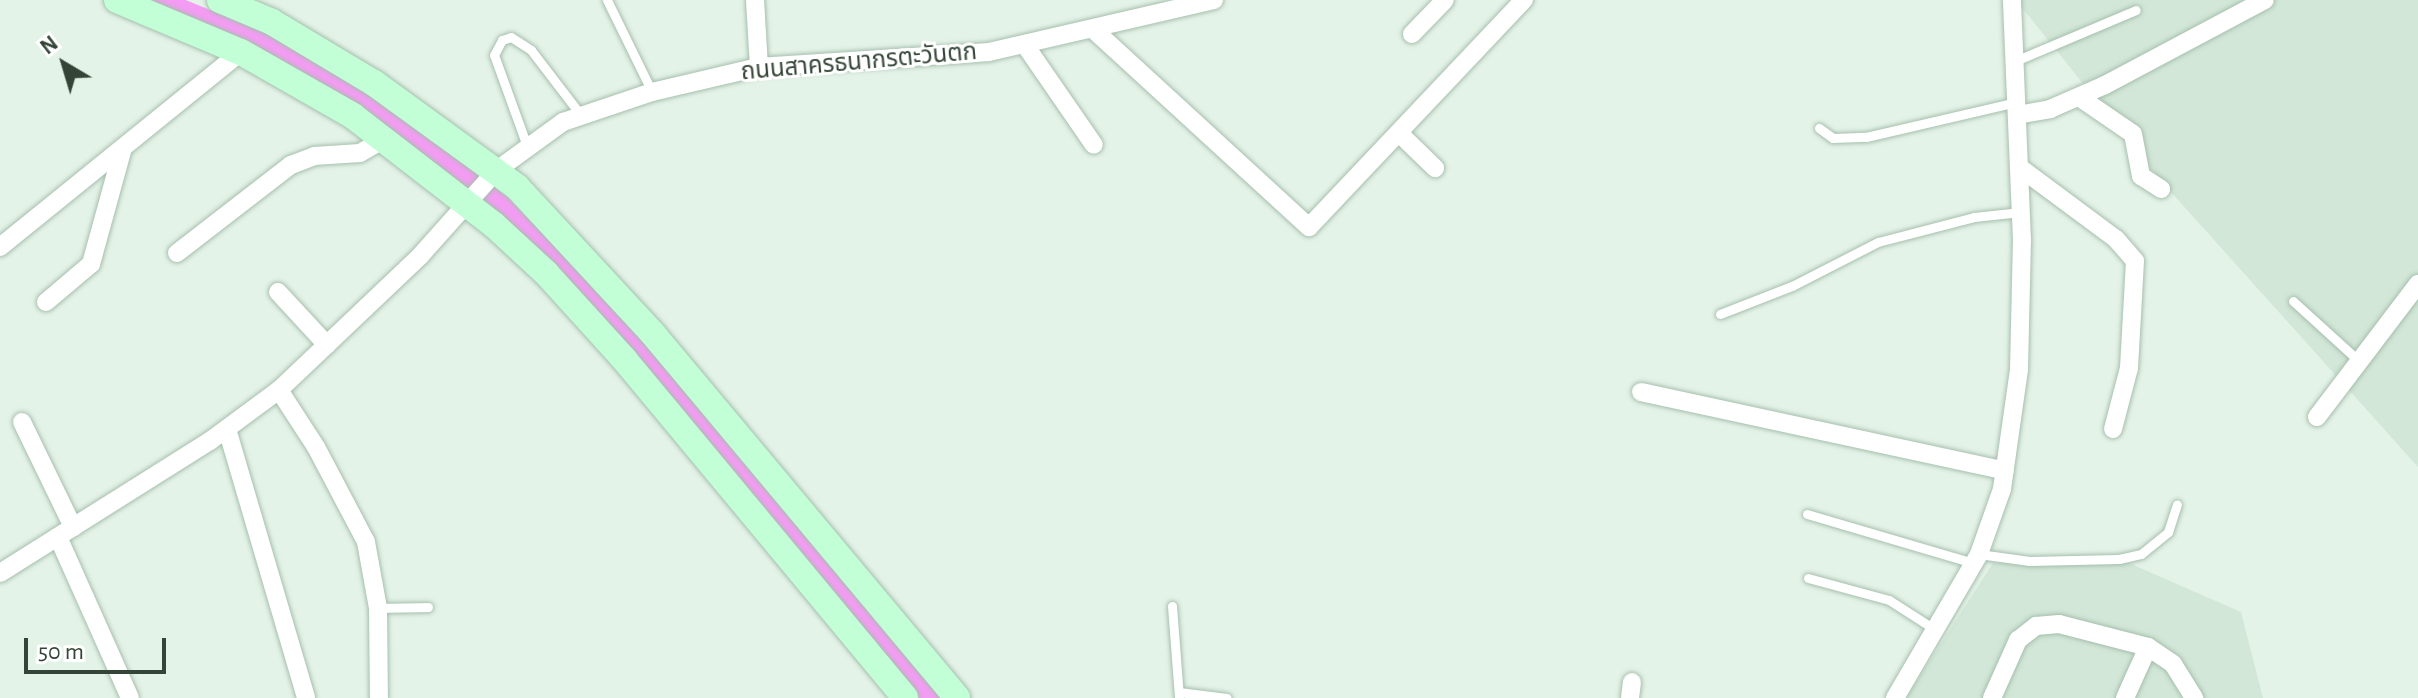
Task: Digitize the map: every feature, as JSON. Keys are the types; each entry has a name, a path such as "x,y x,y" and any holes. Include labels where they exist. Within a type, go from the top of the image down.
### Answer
{"street":[{"path":"117,0 241,52 384,139 470,200 546,273 624,359 905,698"},
{"path":"220,0 272,22 374,83 495,172 653,334 957,698"},
{"path":"755,0 759,67"},
{"name":"ถนนสาครธนากรตะวันตก","path":"0,573 227,429 279,390 327,345 495,172 527,146 580,114 652,92 759,67 989,52 1214,0"},
{"path":"1412,34 1445,0"},
{"path":"1094,30 1302,226 1315,225 1524,0"},
{"path":"1895,698 1976,559 2005,471 2019,370 2021,212 2012,0"},
{"path":"2016,109 2050,109 2079,97 2265,0"},
{"path":"1025,45 1094,145"},
{"path":"0,247 241,52"},
{"path":"2079,97 2133,134 2141,176 2161,189"},
{"path":"1400,134 1435,168"},
{"path":"177,253 291,165 314,156 360,153 384,139"},
{"path":"46,302 91,264 123,148"},
{"path":"2019,167 2116,239 2135,261 2129,368 2113,429"},
{"path":"2317,417 2418,284"},
{"path":"278,292 327,345"},
{"path":"279,390 316,447 366,542 378,608 379,698"},
{"path":"1641,392 2005,471"},
{"path":"22,422 130,698"},
{"path":"227,429 306,698"},
{"path":"1992,698 2018,640 2036,626 2059,624 2148,647 2173,664 2194,698"},
{"path":"2125,698 2148,647"}],"lane":[{"path":"607,0 652,92"},
{"path":"2015,61 2136,10"},
{"path":"527,146 494,55 502,40 511,37 531,50 580,114"},
{"path":"1819,128 1844,140 2016,109"},
{"path":"1720,314 1792,286 1878,242 1974,217 2021,212"},
{"path":"2293,301 2359,361"},
{"path":"1807,514 1976,559 2030,561 2141,554 2168,532 2177,504"},
{"path":"1808,578 1889,600 1936,630"},
{"path":"1172,606 1179,695 1227,698"},
{"path":"378,608 428,607"}],"shaded area":[{"path":"2016,0 2418,0 2418,467 2161,181"},
{"path":"1993,563 2129,563 2241,612 2263,698 1906,698"}],"waterway":[{"path":"159,0 260,41 364,99 501,205 639,347 931,698"}]}
